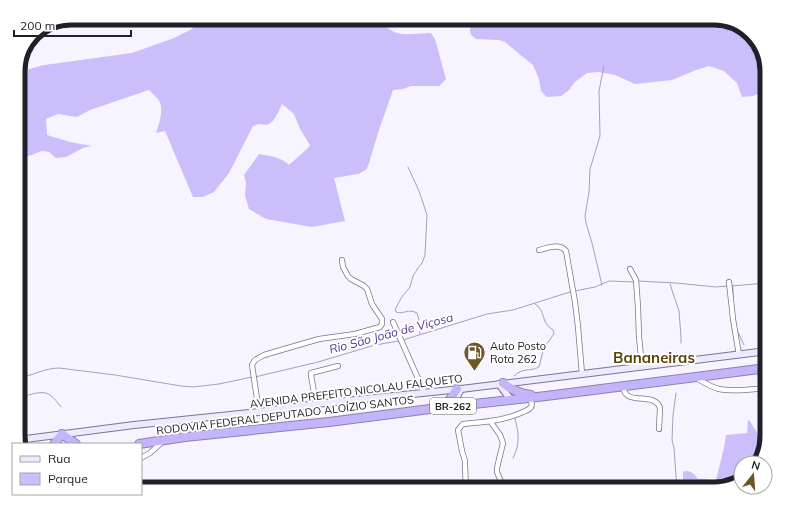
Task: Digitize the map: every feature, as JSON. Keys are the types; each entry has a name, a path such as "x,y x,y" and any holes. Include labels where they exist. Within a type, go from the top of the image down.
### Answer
{"highway":[{"name":"RODOVIA FEDERAL DEPUTADO ALOÍZIO SANTOS","path":"142,444 530,398 760,369"},
{"path":"501,384 516,392 546,396"},
{"path":"420,410 448,402 459,389"},
{"path":"55,443 62,434 75,443"}],"street":[{"path":"539,250 559,246 564,248 566,251 574,295 582,374"},
{"path":"259,412 252,365 253,362 259,357 319,339 355,334 381,326 382,319 372,304 367,289 348,276 343,267 342,260"},
{"path":"630,269 636,282 642,366"},
{"path":"729,284 738,355"},
{"path":"393,322 424,392"},
{"name":"AVENIDA PREFEITO NICOLAU FALQUETO","path":"25,439 316,404 459,389 760,352"},
{"path":"316,404 310,375 311,373 338,366"},
{"path":"694,378 727,390 760,388"},
{"path":"501,384 511,400"},
{"path":"623,386 624,392 629,397 648,399 659,404 659,429"},
{"path":"452,406 459,389"},
{"path":"466,482 465,461 458,430 461,426 463,424 504,419 528,410 532,404 530,398"},
{"path":"490,421 500,435 503,443 497,468 501,482"},
{"path":"142,457 164,440"}],"green space":[{"path":"194,25 385,25 400,34 431,33 435,39 446,79 439,86 411,86 393,90 366,170 358,174 334,178 345,221 312,227 266,219 249,209 245,195 246,183 244,175 259,154 271,156 286,162 289,165 310,145 300,129 294,114 282,104 273,121 267,125 259,124 253,126 229,173 214,192 203,197 193,197 165,131 156,133 161,116 161,107 158,99 149,90 90,110 77,117 58,114 46,119 47,135 70,142 92,146 83,148 66,157 56,158 49,152 42,151 25,157 25,72 44,65 132,53 174,38 192,29"},
{"path":"470,25 720,25 732,28 740,33 749,41 755,50 760,65 760,94 742,97 737,83 724,71 709,66 672,80 635,84 615,75 599,72 587,73 575,82 569,90 561,96 547,97 541,91 539,79 533,65 505,42 499,40 476,39 471,35"},
{"path":"748,420 750,421 760,437 756,455 733,455 732,479 720,482 683,482 683,472 685,471 692,472 698,479 716,480 726,435 747,433"}],"waterway":[{"path":"602,285 585,216 589,192 590,169 600,136 599,91 604,66"},
{"path":"408,167 419,191 427,215 425,255 422,263 413,276 410,287 401,298 395,310 399,313 411,311 417,313 420,334"},
{"name":"Rio São João de Viçosa","path":"575,291 595,287 609,281 634,282"},
{"name":"Rio São João de Viçosa","path":"638,281 716,287 728,286"},
{"path":"670,284 679,311 681,343"},
{"name":"Rio São João de Viçosa","path":"731,286 760,284"},
{"path":"733,287 733,299"},
{"name":"Rio São João de Viçosa","path":"403,340 487,314 513,310 570,292"},
{"path":"514,376 517,373 539,367 544,347 554,334 553,330 546,323 541,309 535,304"},
{"path":"737,330 744,345"},
{"name":"Rio São João de Viçosa","path":"255,377 318,362 375,345 399,341"},
{"name":"Rio São João de Viçosa","path":"25,377 49,369 59,368 193,387 219,384 252,377"},
{"path":"25,396 47,393 61,407"},
{"path":"676,393 672,440 676,482"},
{"path":"513,458 517,449 518,439 515,419"}],"place":[{"name":"Auto Posto Rota 262","path":"474,372"}],"district":[{"name":"Bananeiras","path":"654,357"}]}
